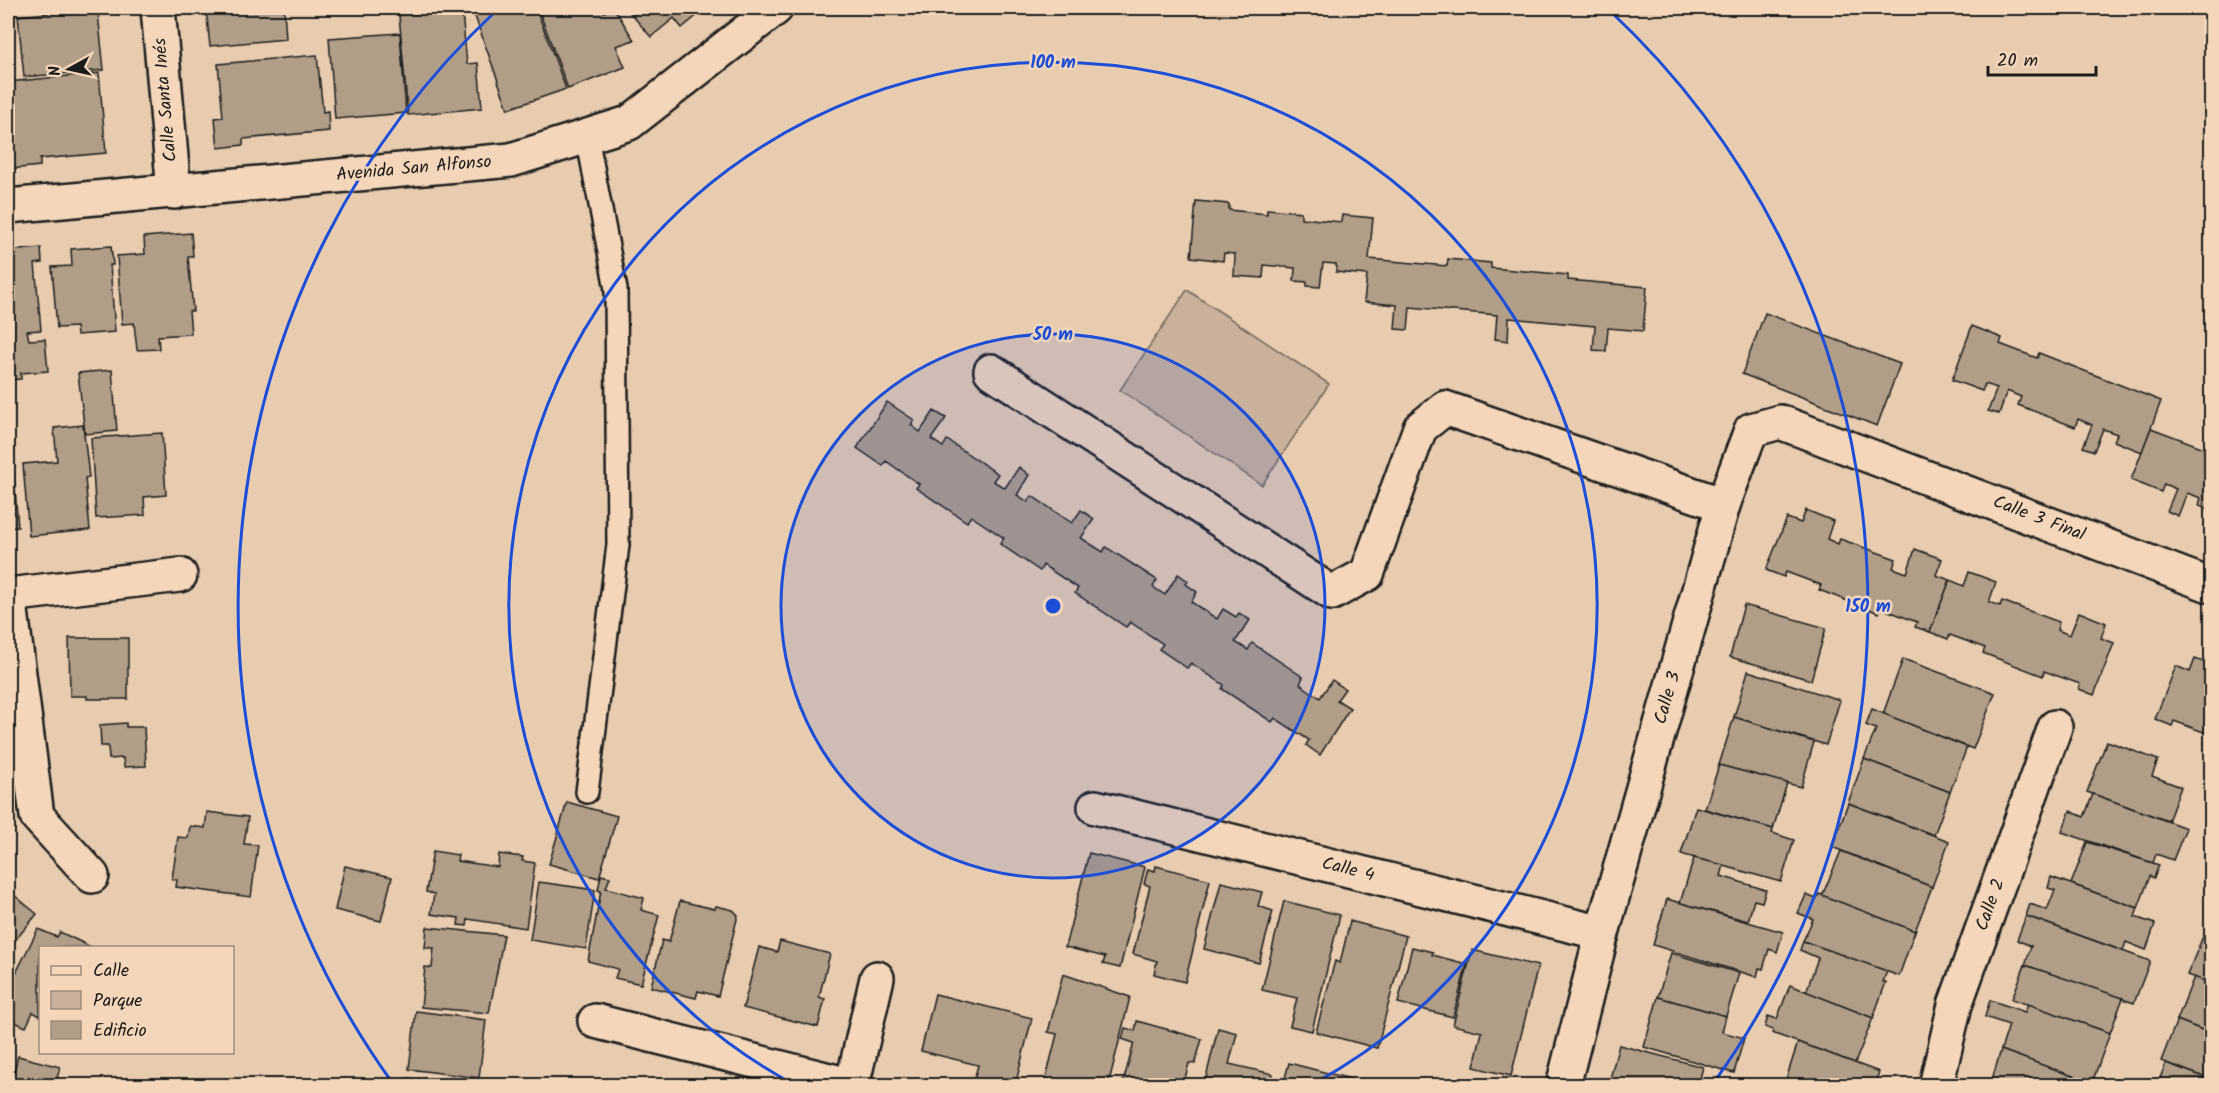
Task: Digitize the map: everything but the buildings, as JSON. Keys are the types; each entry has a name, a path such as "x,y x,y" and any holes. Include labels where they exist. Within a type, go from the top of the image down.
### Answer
{"street":[{"name":"Calle Santa Inés","path":"159,8 174,192"},
{"name":"Avenida San Alfonso","path":"8,206 511,160 629,123 776,8"},
{"path":"991,371 1332,593 1367,574 1420,428 1445,408 1723,505"},
{"name":"Calle 3","path":"1563,1086 1602,933 1723,505 1751,430 1780,422 1865,454"},
{"name":"Calle 3 Final","path":"1865,454 2211,586"},
{"path":"92,876 37,816 8,595 180,575"},
{"name":"Calle 2","path":"1936,1086 1955,1005 2055,727"},
{"name":"Calle 4","path":"1095,807 1602,933"},
{"path":"595,1021 852,1086 877,978"}],"lane":[{"path":"587,136 616,290 618,545 587,792"}],"green space":[{"path":"1187,290 1329,384 1262,485 1120,390"}]}
